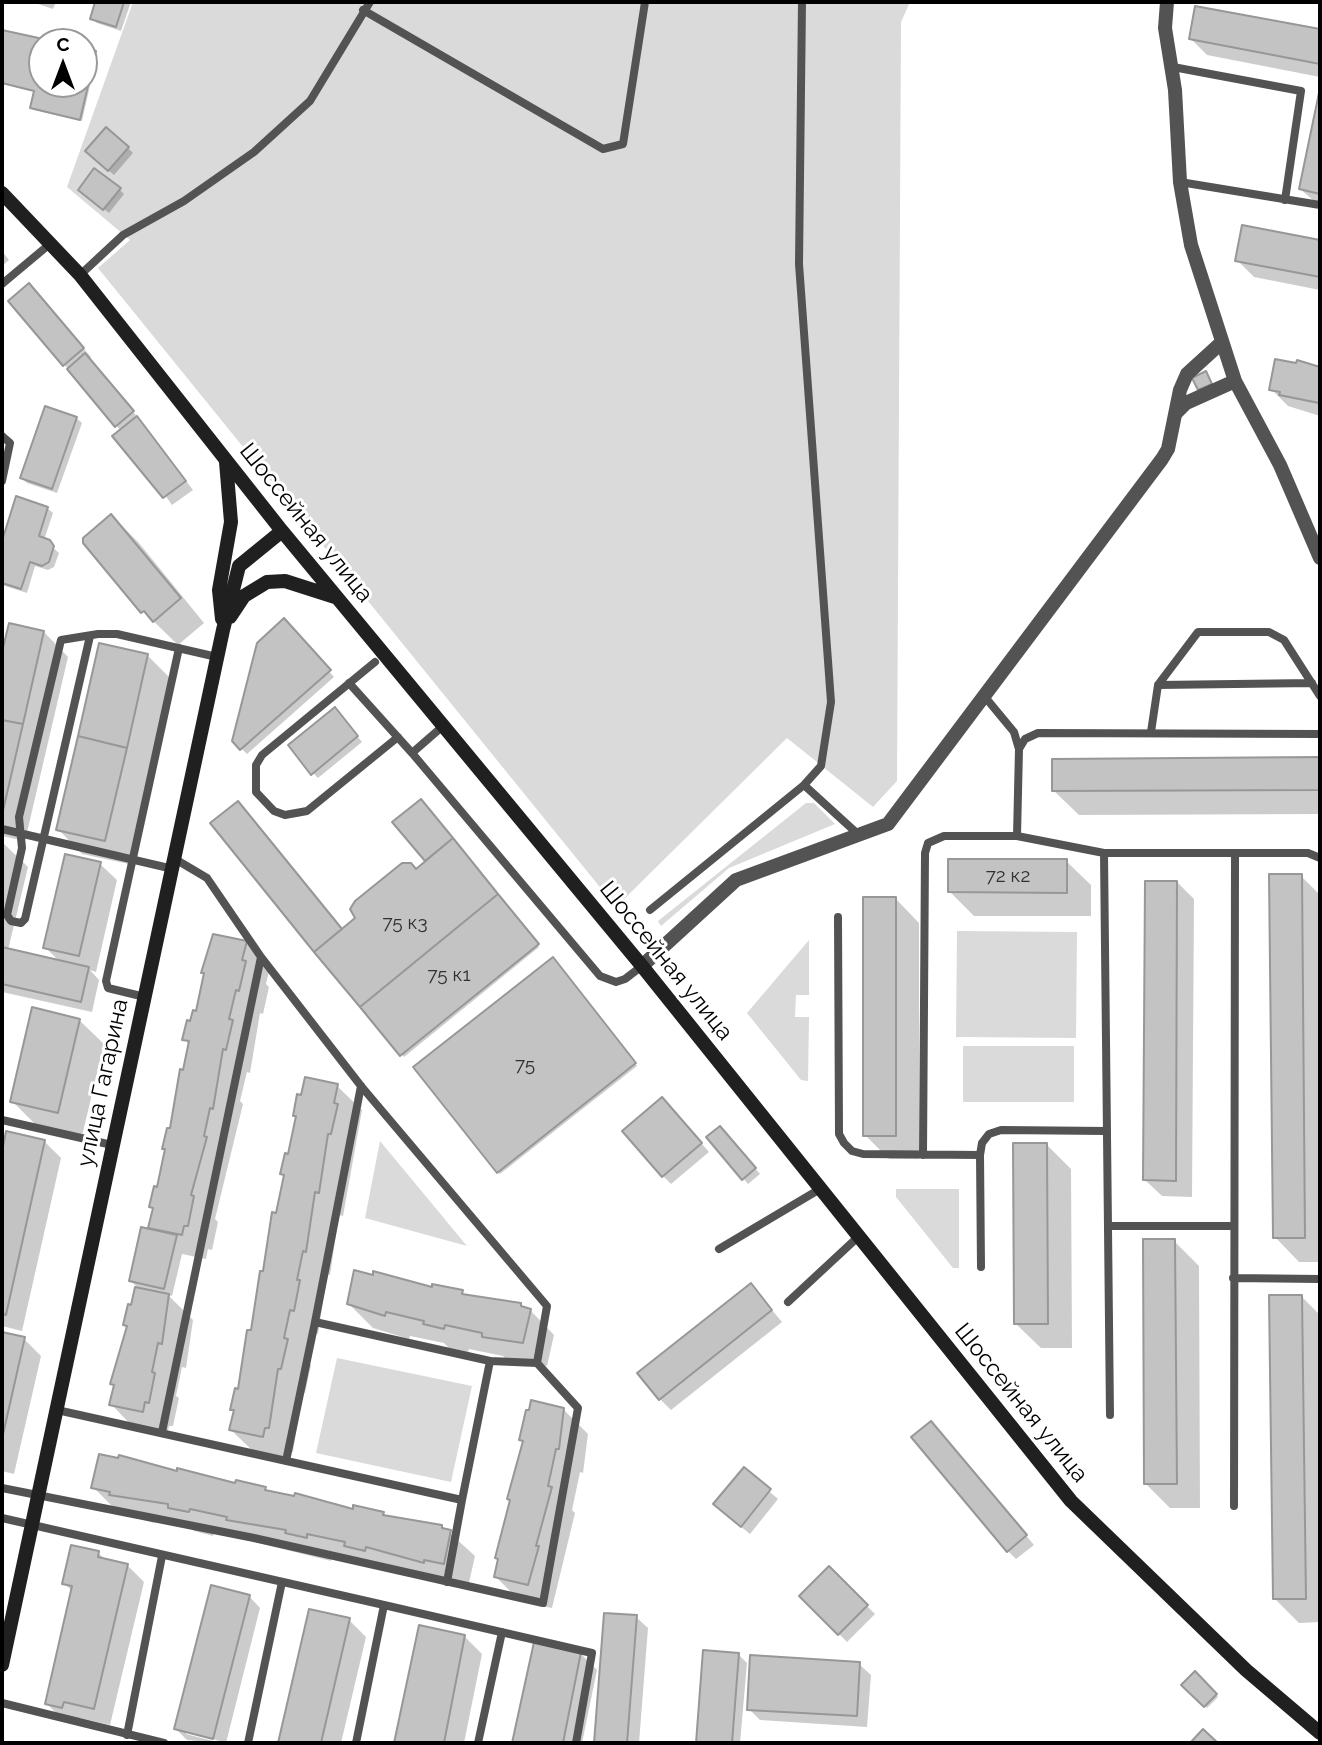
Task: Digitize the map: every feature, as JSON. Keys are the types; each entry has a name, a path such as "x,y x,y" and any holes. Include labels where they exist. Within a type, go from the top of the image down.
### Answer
{"main road":[{"name":"Шоссейная улица","path":"2,193 80,275 282,531 642,966 1071,1501 1246,1670 1320,1733"},
{"path":"223,630 219,590 231,522 226,461"},
{"name":"улица Гагарина","path":"2,1665 223,630 239,566 282,531"},
{"path":"223,630 244,596 267,582 285,581 337,597"}],"street":[{"path":"1167,2 1165,28 1173,67 1180,182 1191,245 1221,343 1236,381 1280,465 1320,558"},
{"path":"642,966 736,880 888,824 1162,459 1168,449 1187,374 1221,343"},
{"path":"1175,414 1186,403 1236,381"}],"lane":[{"path":"80,275 123,235 184,201 254,152 310,101 369,2"},
{"path":"363,10 603,149 623,144 645,2"},
{"path":"650,910 804,785 821,766 831,702 799,264 802,2"},
{"path":"1173,67 1301,91 1285,200"},
{"path":"1180,182 1320,205"},
{"path":"2,284 51,243"},
{"path":"2,436 10,443 2,481"},
{"path":"1151,732 1158,685 1198,632 1269,632 1284,640 1320,696"},
{"path":"90,636 25,919 21,923 11,921 7,915 22,848 19,817 59,643 64,639 90,636 117,634 217,657"},
{"path":"145,997 112,989 106,984 179,648"},
{"path":"374,662 262,755 254,778 256,792 264,804 285,815 307,811 398,737"},
{"path":"349,683 412,752 600,976 615,982 625,979 642,966"},
{"path":"1158,685 1312,683"},
{"path":"985,697 1014,732 1019,748 1017,836"},
{"path":"412,752 443,726"},
{"path":"1019,748 1025,739 1038,733 1320,734"},
{"path":"804,785 860,836"},
{"path":"2,829 132,859 174,864 207,878 261,957 361,1086 547,1306 537,1363"},
{"path":"923,1154 925,853 928,843 944,836 1017,836 1104,853 1308,853 1320,858"},
{"path":"1104,853 1110,1415"},
{"path":"1234,853 1234,1506"},
{"path":"838,917 839,1134 852,1151 863,1154 980,1155"},
{"path":"162,1432 261,957"},
{"path":"286,1461 361,1086"},
{"path":"2,1120 113,1145"},
{"path":"981,1267 980,1155 982,1143 989,1134 1001,1130 1107,1131"},
{"path":"719,1249 820,1189"},
{"path":"1108,1226 1233,1226"},
{"path":"788,1302 858,1237"},
{"path":"1233,1278 1320,1279"},
{"path":"2,1488 254,1538 543,1603 578,1408 537,1363 490,1361 315,1322"},
{"path":"447,1582 490,1361"},
{"path":"57,1410 462,1500"},
{"path":"2,1518 592,1653 576,1743"},
{"path":"127,1735 162,1556"},
{"path":"248,1743 282,1583"},
{"path":"356,1743 384,1605"},
{"path":"478,1743 502,1632"},
{"path":"2,1703 164,1743"}],"shaded area":[{"path":"133,2 910,2 901,22 897,781 873,807 787,738 616,907 98,268 130,240 67,187"},
{"path":"806,803 814,803 835,824 729,868 661,926 658,921"},
{"path":"957,931 1077,932 1076,1038 956,1037"},
{"path":"809,940 809,995 796,995 795,1017 809,1017 808,1081 801,1080 747,1013"},
{"path":"963,1046 1074,1046 1074,1102 963,1102"},
{"path":"380,1141 467,1246 365,1218"},
{"path":"896,1189 959,1189 959,1268 953,1268 896,1197"},
{"path":"337,1358 472,1386 451,1482 316,1453"}],"building":[{"path":"95,2 124,2 116,27 90,19"},
{"path":"1195,6 1320,29 1320,64 1189,39"},
{"path":"2,30 28,36 28,90 2,83"},
{"path":"1320,88 1320,194 1299,189"},
{"path":"32,98 85,98 80,120 30,108"},
{"path":"106,127 129,147 108,171 85,151"},
{"path":"94,168 121,188 103,210 78,190"},
{"path":"1242,225 1320,240 1320,277 1235,261"},
{"path":"29,283 84,348 63,366 8,301"},
{"path":"85,353 134,411 115,427 67,369"},
{"path":"1275,359 1296,363 1297,360 1320,367 1319,403 1279,395 1280,392 1269,390"},
{"path":"1206,371 1212,384 1198,390 1192,378"},
{"path":"45,406 77,417 52,489 20,478"},
{"path":"137,416 186,481 163,498 112,436"},
{"path":"16,496 48,507 39,536 50,540 54,546 49,562 42,566 30,562 21,589 2,583 2,541"},
{"path":"111,514 181,598 153,622 144,611 141,613 83,543 83,538"},
{"path":"284,618 331,670 240,750 232,741 257,643"},
{"path":"9,623 44,631 23,724 2,720 2,652"},
{"path":"99,643 148,654 127,748 78,736"},
{"path":"335,707 358,736 311,775 288,745"},
{"path":"2,720 23,724 2,815"},
{"path":"78,736 127,748 105,841 56,830"},
{"path":"1320,757 1320,790 1052,791 1052,759"},
{"path":"421,799 453,838 425,861 392,822"},
{"path":"238,801 342,929 314,952 210,823"},
{"path":"453,838 498,894 360,1007 314,952 355,918 350,909 355,901 402,863 411,863 416,869"},
{"path":"65,854 101,862 79,956 43,948"},
{"path":"948,859 1067,859 1067,893 948,892"},
{"path":"1269,874 1302,874 1305,1238 1273,1238"},
{"path":"1145,881 1177,881 1176,1181 1143,1180"},
{"path":"498,894 539,944 400,1056 360,1007"},
{"path":"863,897 896,897 896,1136 863,1136"},
{"path":"213,934 247,941 242,960 246,961 229,1019 233,1020 226,1050 223,1049 213,1109 210,1108 204,1136 207,1137 191,1195 194,1196 188,1226 184,1226 182,1235 148,1228 153,1208 149,1207 154,1186 157,1187 165,1149 162,1149 167,1128 170,1128 180,1069 183,1070 189,1041 182,1040 187,1020 190,1021 193,1010 196,1011 204,973 201,973"},
{"path":"2,947 89,967 81,1002 2,984"},
{"path":"553,957 636,1063 497,1173 413,1067"},
{"path":"32,1007 80,1019 58,1113 10,1102"},
{"path":"305,1077 338,1084 334,1103 338,1104 331,1134 328,1134 319,1193 315,1192 306,1252 303,1251 294,1311 290,1310 284,1338 288,1339 281,1369 278,1369 269,1428 265,1428 263,1437 229,1430 234,1410 230,1410 235,1388 238,1389 247,1330 251,1330 272,1212 276,1213 284,1175 280,1174 285,1153 288,1154 296,1116 293,1116 297,1094 301,1095"},
{"path":"662,1097 702,1143 662,1177 622,1131"},
{"path":"720,1126 756,1168 742,1180 706,1137"},
{"path":"6,1131 45,1140 6,1315 2,1314 2,1152"},
{"path":"1013,1143 1047,1143 1048,1324 1014,1324"},
{"path":"141,1227 177,1235 164,1289 129,1281"},
{"path":"1143,1239 1175,1239 1177,1484 1144,1484"},
{"path":"354,1270 373,1275 373,1271 432,1287 432,1284 463,1290 462,1294 521,1303 521,1306 531,1309 523,1343 482,1337 482,1333 445,1325 444,1329 386,1312 385,1316 347,1304"},
{"path":"751,1283 772,1310 659,1400 637,1373"},
{"path":"135,1287 169,1294 162,1344 158,1343 152,1372 155,1373 149,1403 145,1402 143,1412 109,1405 114,1385 110,1384 127,1326 123,1325"},
{"path":"1269,1295 1302,1295 1306,1599 1273,1599"},
{"path":"2,1332 25,1337 2,1439"},
{"path":"531,1400 564,1408 559,1449 556,1449 548,1486 552,1487 528,1585 494,1577 498,1559 495,1558 510,1500 507,1499 523,1441 519,1440"},
{"path":"931,1421 1027,1535 1007,1552 911,1437"},
{"path":"99,1454 118,1458 119,1455 177,1471 177,1468 235,1483 236,1480 266,1487 265,1490 294,1496 295,1493 353,1509 353,1505 384,1512 383,1515 442,1525 442,1528 451,1530 444,1564 424,1560 424,1563 366,1547 365,1551 344,1546 345,1542 307,1534 307,1538 285,1533 286,1530 226,1520 227,1517 190,1509 189,1512 168,1508 168,1504 109,1495 110,1492 91,1488"},
{"path":"744,1467 771,1489 741,1527 713,1504"},
{"path":"71,1545 99,1551 98,1557 128,1564 94,1709 64,1702 62,1708 45,1704 72,1586 62,1584"},
{"path":"829,1566 868,1605 838,1635 799,1596"},
{"path":"211,1585 250,1595 213,1739 174,1729"},
{"path":"309,1609 350,1618 321,1743 278,1743"},
{"path":"604,1613 637,1615 627,1743 594,1743"},
{"path":"419,1625 465,1635 444,1743 394,1743"},
{"path":"534,1642 581,1652 563,1743 512,1743"},
{"path":"703,1650 739,1653 732,1743 696,1743"},
{"path":"750,1655 860,1662 857,1716 747,1710"},
{"path":"1195,1671 1217,1694 1204,1707 1181,1685"},
{"path":"1203,1729 1218,1743 1190,1743"}]}
